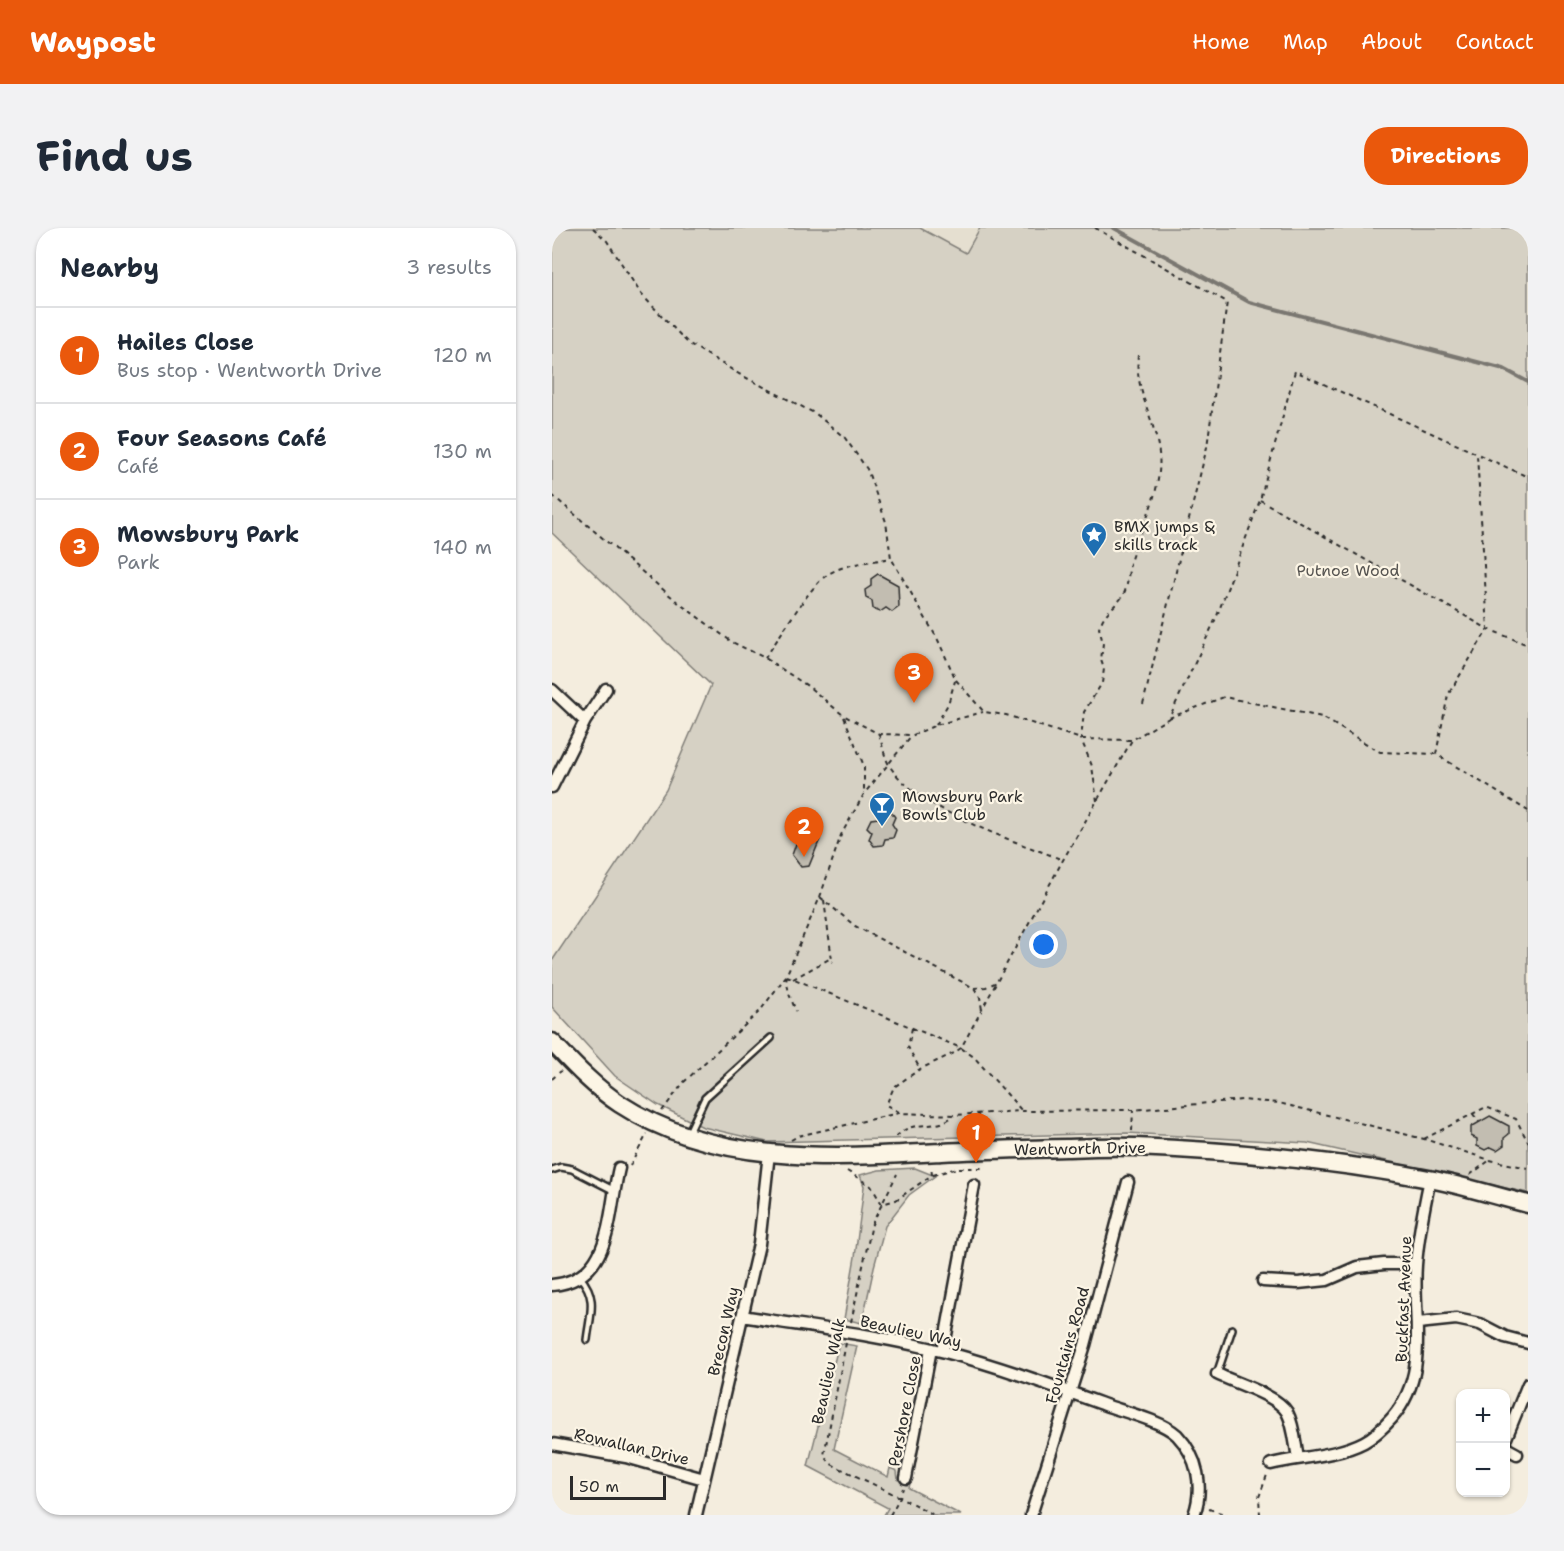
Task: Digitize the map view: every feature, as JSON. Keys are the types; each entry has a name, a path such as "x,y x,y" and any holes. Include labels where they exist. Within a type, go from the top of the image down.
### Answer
{"street":[{"path":"552,787 585,721 606,689"},
{"path":"552,690 585,721"},
{"name":"Wentworth Drive","path":"552,1042 582,1073 619,1103 687,1137 726,1148 776,1153 880,1156 931,1153 984,1142 1224,1151 1314,1161 1430,1179 1528,1204"},
{"name":"Brecon Way","path":"696,1515 759,1244 776,1153"},
{"path":"552,1285 562,1284 579,1277 597,1259 611,1220 613,1190 619,1168"},
{"name":"Buckfast Avenue","path":"1271,1464 1333,1452 1364,1442 1383,1428 1402,1406 1417,1364 1416,1264 1430,1179"},
{"name":"Fountains Road","path":"1031,1515 1085,1345 1128,1182"},
{"path":"944,1351 974,1185"},
{"path":"1263,1281 1298,1284 1327,1280 1357,1268 1384,1264 1416,1264"},
{"name":"Beaulieu Way","path":"742,1316 944,1351 1159,1424 1175,1433 1196,1466 1200,1490 1196,1510"},
{"path":"1418,1323 1456,1319 1480,1324 1505,1337 1528,1343"},
{"name":"Pershore Close","path":"906,1478 931,1349"},
{"path":"1217,1374 1277,1401 1286,1411 1291,1422 1298,1458"},
{"path":"1510,1428 1528,1384"},
{"name":"Rowallan Drive","path":"552,1444 626,1457 704,1479"},
{"path":"1510,1450 1517,1454"}],"lane":[{"path":"687,1137 705,1098 771,1038"},
{"path":"552,1170 561,1167 572,1169 613,1190"},
{"path":"579,1277 589,1287 592,1302 587,1340"},
{"path":"1217,1374 1232,1329"}],"path":[{"path":"594,228 607,241 641,294 688,343 739,374 816,414 846,438 867,469 886,522 891,558 938,640 956,680 984,712"},
{"path":"1095,228 1227,302 1207,447 1142,708"},
{"path":"1097,801 1092,766 1081,740 1084,712 1102,683 1103,642 1099,628 1106,614 1117,605 1126,590 1131,560 1159,476 1159,454 1155,433 1136,370 1138,355"},
{"path":"1169,718 1217,616 1260,500 1295,371 1528,477"},
{"path":"1436,754 1449,695 1488,629 1477,453"},
{"path":"552,495 680,604 732,642 765,658 809,687 843,715 879,734 911,735 936,725 984,712 1006,715 1081,740 1132,740"},
{"path":"1260,500 1488,629 1528,645"},
{"path":"765,658 814,588 828,574 845,567 891,558"},
{"path":"936,725 948,704 956,680"},
{"path":"899,1113 886,1105 894,1087 961,1048 1063,860 1132,740 1169,718 1224,698 1322,717 1380,752 1436,754 1528,811"},
{"path":"843,715 864,766 864,794"},
{"path":"879,734 889,764 915,792 967,822 1063,860"},
{"path":"619,1168 628,1170 653,1122 684,1082 760,1011 786,976 820,897 842,835 864,794 911,735"},
{"path":"820,897 855,926 974,988 980,997 982,1010"},
{"path":"793,979 829,959 832,961 824,900"},
{"path":"786,976 961,1048 974,1057 1022,1111"},
{"path":"786,976 789,994 796,1011"},
{"path":"974,988 986,987 997,982"},
{"path":"912,1028 908,1047 920,1070"},
{"path":"776,1153 798,1136 899,1113 956,1115 1022,1111 1133,1110 1251,1101 1279,1103 1425,1139 1490,1160 1528,1168"},
{"path":"1425,1139 1486,1107 1516,1119 1528,1142"},
{"path":"974,1185 984,1142 979,1135 978,1114"},
{"path":"1473,1114 1479,1122"},
{"path":"896,1137 904,1129 916,1125 941,1123 956,1115"},
{"path":"931,1153 932,1175"},
{"path":"845,1170 871,1186 882,1204 896,1200 932,1175 957,1168 983,1168"},
{"name":"Beaulieu Walk","path":"897,1174 872,1224 824,1455 831,1464 934,1515"},
{"path":"1260,1515 1259,1497 1271,1464"},
{"path":"890,1515 900,1497 906,1478"},
{"path":"1196,1510 1227,1515"}],"shaded area":[{"path":"920,228 980,228 966,253"}],"green space":[{"name":"Putnoe Wood","path":"552,228 920,228 966,253 980,228 1528,228 1528,1193 1307,1143 1127,1133 767,1142 703,1127 658,1105 615,1076 552,1007 552,961 666,790 711,685 552,533"},
{"path":"915,1168 935,1176 909,1195 885,1226 862,1323 844,1319 864,1186 860,1175 879,1170"},
{"path":"839,1343 857,1346 834,1449 888,1477 890,1468 897,1471 898,1480 910,1483 909,1488 961,1515 884,1515 888,1508 808,1466"}],"building":[{"path":"878,574 898,585 899,607 892,612 886,608 880,612 873,609 872,601 866,598 865,590 871,586 871,579"},
{"name":"Mowsbury Park Bowls Club","path":"890,810 895,817 892,824 896,830 893,838 885,839 883,845 874,846 869,839 872,832 867,827 871,819 878,818 881,811"},
{"path":"815,832 820,839 809,866 801,867 792,855 797,841 805,840 807,833"},
{"path":"1490,1116 1509,1126 1509,1134 1504,1138 1504,1145 1497,1150 1491,1147 1485,1150 1477,1146 1477,1139 1471,1136 1471,1127"}],"waterway":[{"path":"1114,228 1249,302 1504,369 1528,382"}],"place":[{"name":"BMX jumps & skills track","path":"1094,558"},
{"name":"Mowsbury Park","path":"914,703"},
{"name":"Mowsbury Park Bowls Club","path":"882,828"},
{"name":"Four Seasons Café","path":"804,857"},
{"name":"Hailes Close","path":"976,1163"}]}
